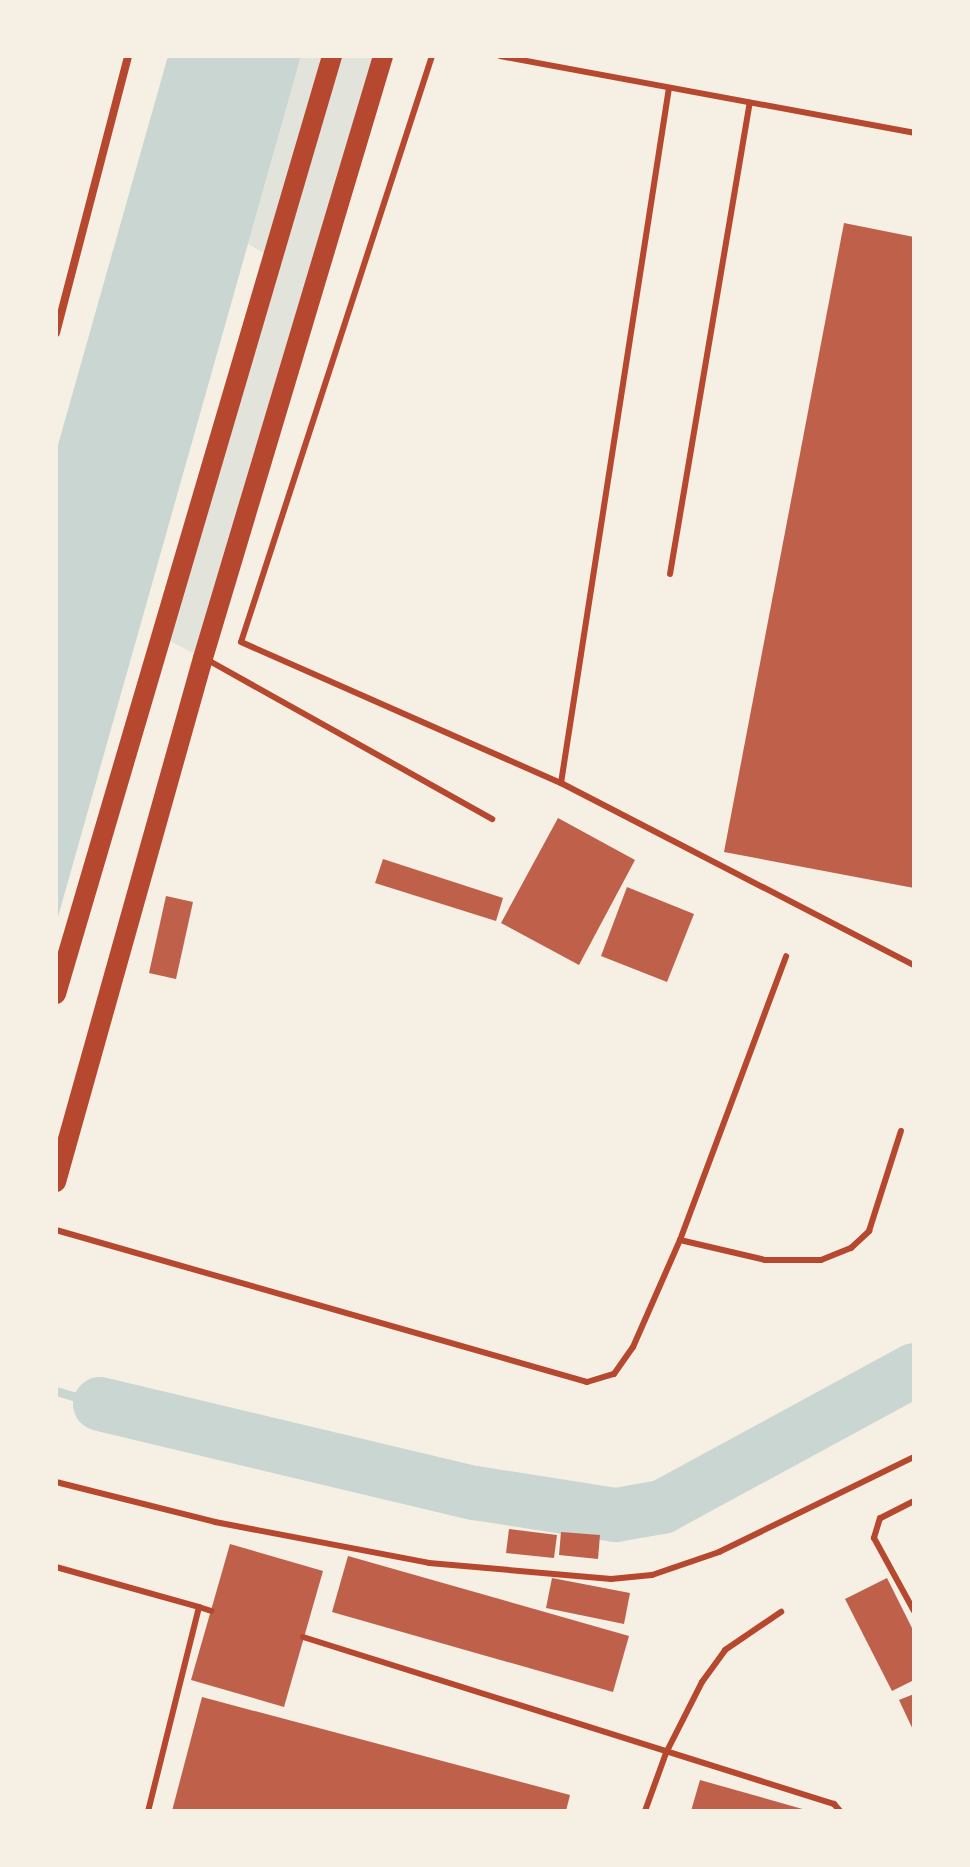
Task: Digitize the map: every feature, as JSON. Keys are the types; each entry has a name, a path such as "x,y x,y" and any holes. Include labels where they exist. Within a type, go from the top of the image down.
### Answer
{"main road":[{"path":"56,994 332,56"},
{"path":"56,1182 203,658 383,56"}],"street":[{"path":"56,333 128,56"}],"lane":[{"path":"432,56 241,642 561,783 914,965"},
{"path":"500,56 914,133"},
{"path":"561,783 669,88"},
{"path":"670,574 750,103"},
{"path":"203,658 492,819"},
{"path":"56,1230 587,1382 614,1374 633,1347 680,1240 786,956"},
{"path":"680,1240 765,1260 821,1260 851,1248 869,1231 901,1131"},
{"path":"56,1482 215,1522 429,1563 611,1579 652,1575 719,1552 914,1457"},
{"path":"914,1501 880,1518 874,1538 914,1611"},
{"path":"56,1567 211,1611"},
{"path":"148,1811 199,1607"},
{"path":"645,1811 666,1753 702,1682 725,1650 781,1612"},
{"path":"303,1637 834,1804 840,1811"}],"shaded area":[{"path":"168,56 301,56 56,924 56,452"},
{"path":"301,56 383,56 203,658 158,635 271,257 248,244"}],"building":[{"path":"844,223 914,237 914,888 724,852"},
{"path":"558,818 635,860 579,965 501,923"},
{"path":"383,859 503,898 496,921 375,883"},
{"path":"627,887 694,914 667,982 601,956"},
{"path":"166,896 193,902 176,979 149,973"},
{"path":"509,1529 557,1535 554,1558 506,1553"},
{"path":"561,1532 600,1535 598,1559 559,1555"},
{"path":"230,1544 323,1571 284,1707 191,1680"},
{"path":"348,1556 629,1636 613,1692 332,1612"},
{"path":"552,1578 630,1593 624,1624 546,1608"},
{"path":"887,1578 914,1632 914,1680 892,1691 845,1599"},
{"path":"914,1694 914,1732 899,1700"},
{"path":"202,1697 570,1795 566,1811 172,1811"},
{"path":"700,1780 806,1810 806,1811 691,1811"}],"waterway":[{"path":"100,1404 475,1493 616,1515 662,1507 914,1370"},
{"path":"56,1391 100,1404"}]}
